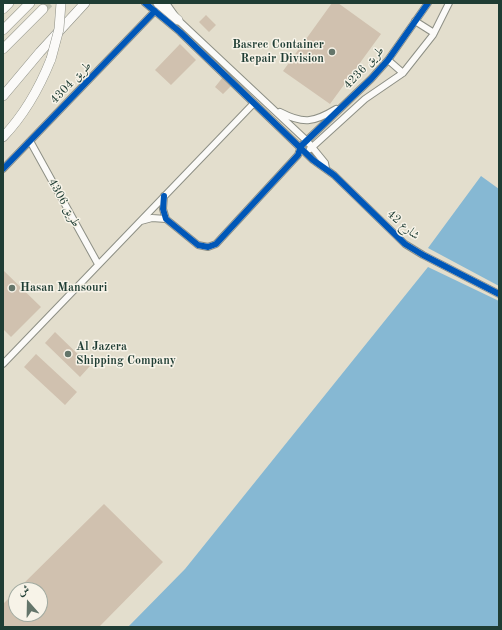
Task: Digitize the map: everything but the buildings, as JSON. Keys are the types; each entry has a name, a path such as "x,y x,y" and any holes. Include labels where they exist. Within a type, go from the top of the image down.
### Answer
{"highway":[{"path":"3,9 9,3"},
{"path":"3,30 30,3"},
{"path":"3,137 14,126 40,86 51,59 59,29 61,3"},
{"path":"3,96 40,52 85,3"},
{"path":"72,18 90,3"},
{"path":"156,7 178,20"},
{"path":"3,49 43,9"}],"street":[{"name":"شارع 42","path":"145,3 156,7 180,32 301,146 320,166 326,168 405,244 423,255 499,294"},
{"name":"شارع 42","path":"166,3 178,20 307,141 325,163 326,168"},
{"name":"طريق 4236","path":"307,141 371,79 388,60 428,3"},
{"name":"طريق 4236","path":"312,147 365,99 403,73 434,33 449,3"},
{"name":"طريق 4304","path":"3,169 156,7"},
{"path":"416,21 434,33"},
{"path":"206,57 212,51"},
{"path":"388,60 403,73"},
{"path":"272,107 290,117 306,122 323,117 347,102"},
{"path":"3,364 254,103"},
{"name":"طريق 4306","path":"30,141 98,264"},
{"path":"164,196 163,209 166,219 198,245 208,247 216,244 298,155 301,146 307,141"},
{"path":"298,155 306,152 312,147"},
{"path":"140,221 152,218 166,219"}],"water":[{"path":"481,176 499,189 499,286 428,248"},
{"path":"428,267 499,301 499,627 128,627 185,569"}],"tunnel":[{"path":"43,9 49,3"}],"cycle path":[{"path":"145,3 180,32 313,160 334,175 405,244 423,255 499,294"},
{"path":"164,196 163,209 166,219 198,245 208,247 216,244 298,155 301,146 371,79 388,60 428,3"},
{"path":"3,169 155,11"}],"place":[{"name":"Basrec Container Repair Division","path":"332,52"},
{"name":"Hasan Mansouri","path":"12,288"},
{"name":"Al Jazera Shipping Company","path":"68,354"}]}
